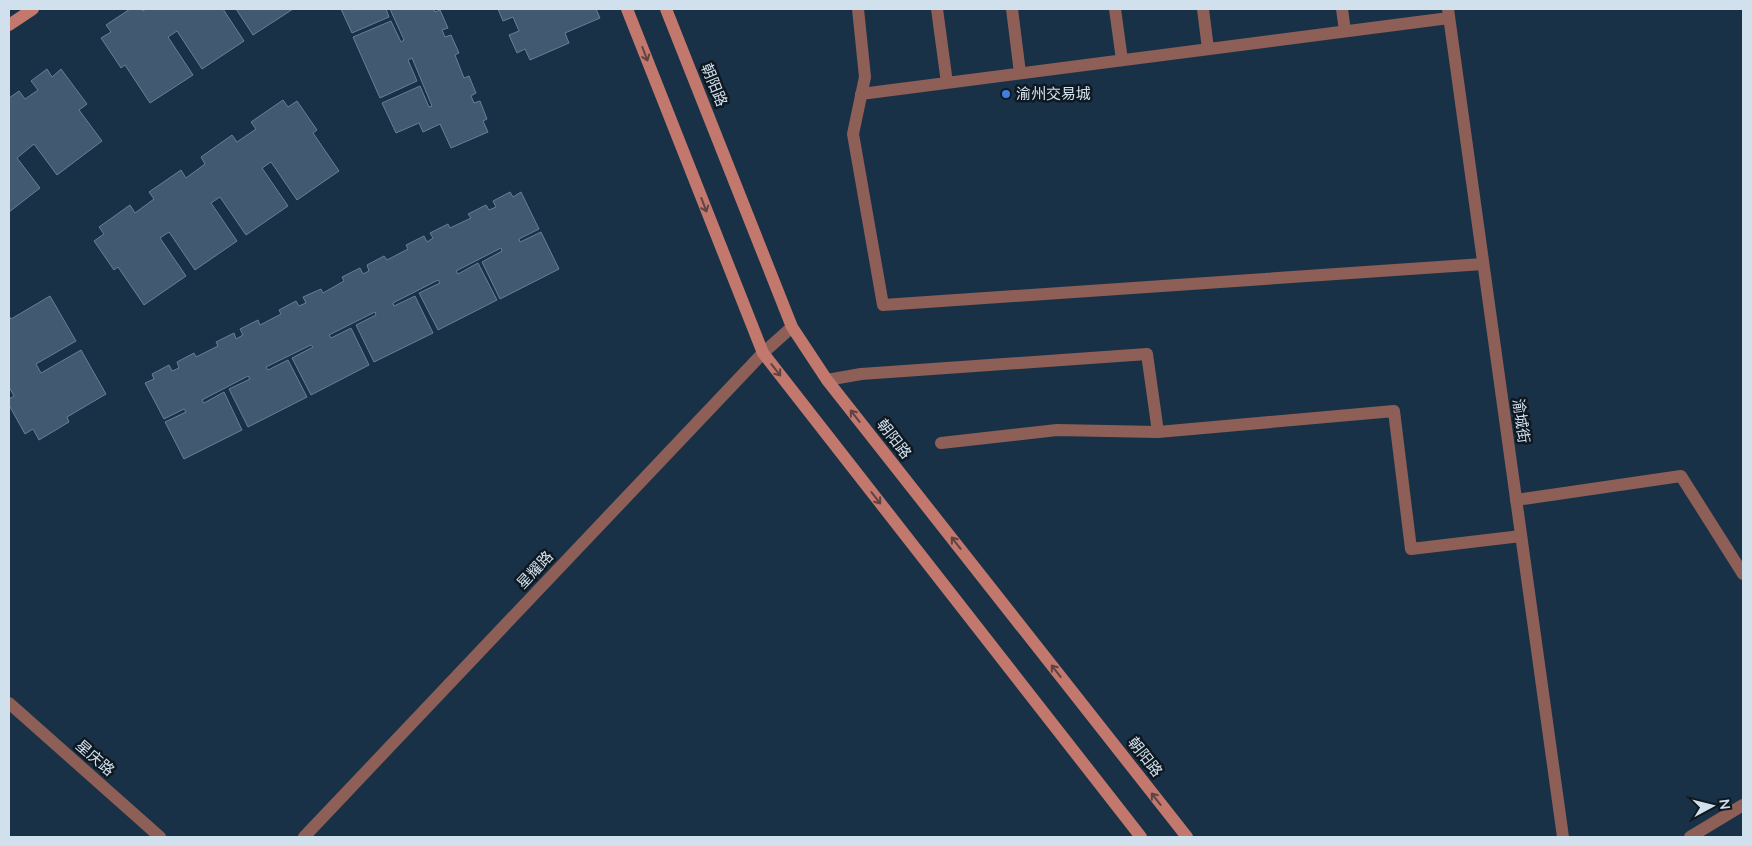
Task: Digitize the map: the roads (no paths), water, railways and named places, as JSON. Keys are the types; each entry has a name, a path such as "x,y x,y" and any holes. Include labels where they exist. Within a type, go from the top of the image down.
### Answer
{"main road":[{"path":"9,25 33,9"},
{"path":"627,9 762,353 1141,837"},
{"name":"朝阳路","path":"666,9 792,327 828,380 1186,837"}],"street":[{"path":"858,9 865,77 853,134 882,305 1483,264"},
{"path":"937,9 948,83"},
{"path":"1012,9 1020,73"},
{"path":"1115,9 1122,60"},
{"path":"1203,9 1208,49"},
{"path":"1342,9 1345,32"},
{"path":"862,94 1345,32 1448,14"},
{"name":"渝城街","path":"1448,14 1563,837"},
{"name":"星耀路","path":"304,837 762,353 792,327"},
{"path":"828,380 861,374 1148,354 1158,432"},
{"path":"941,442 1057,430 1158,432 1394,411 1410,549 1521,536"},
{"path":"1516,500 1681,476 1743,574"},
{"name":"星庆路","path":"9,703 160,837"},
{"path":"1690,837 1743,805"}],"place":[{"name":"渝州交易城","path":"1006,94"}]}
